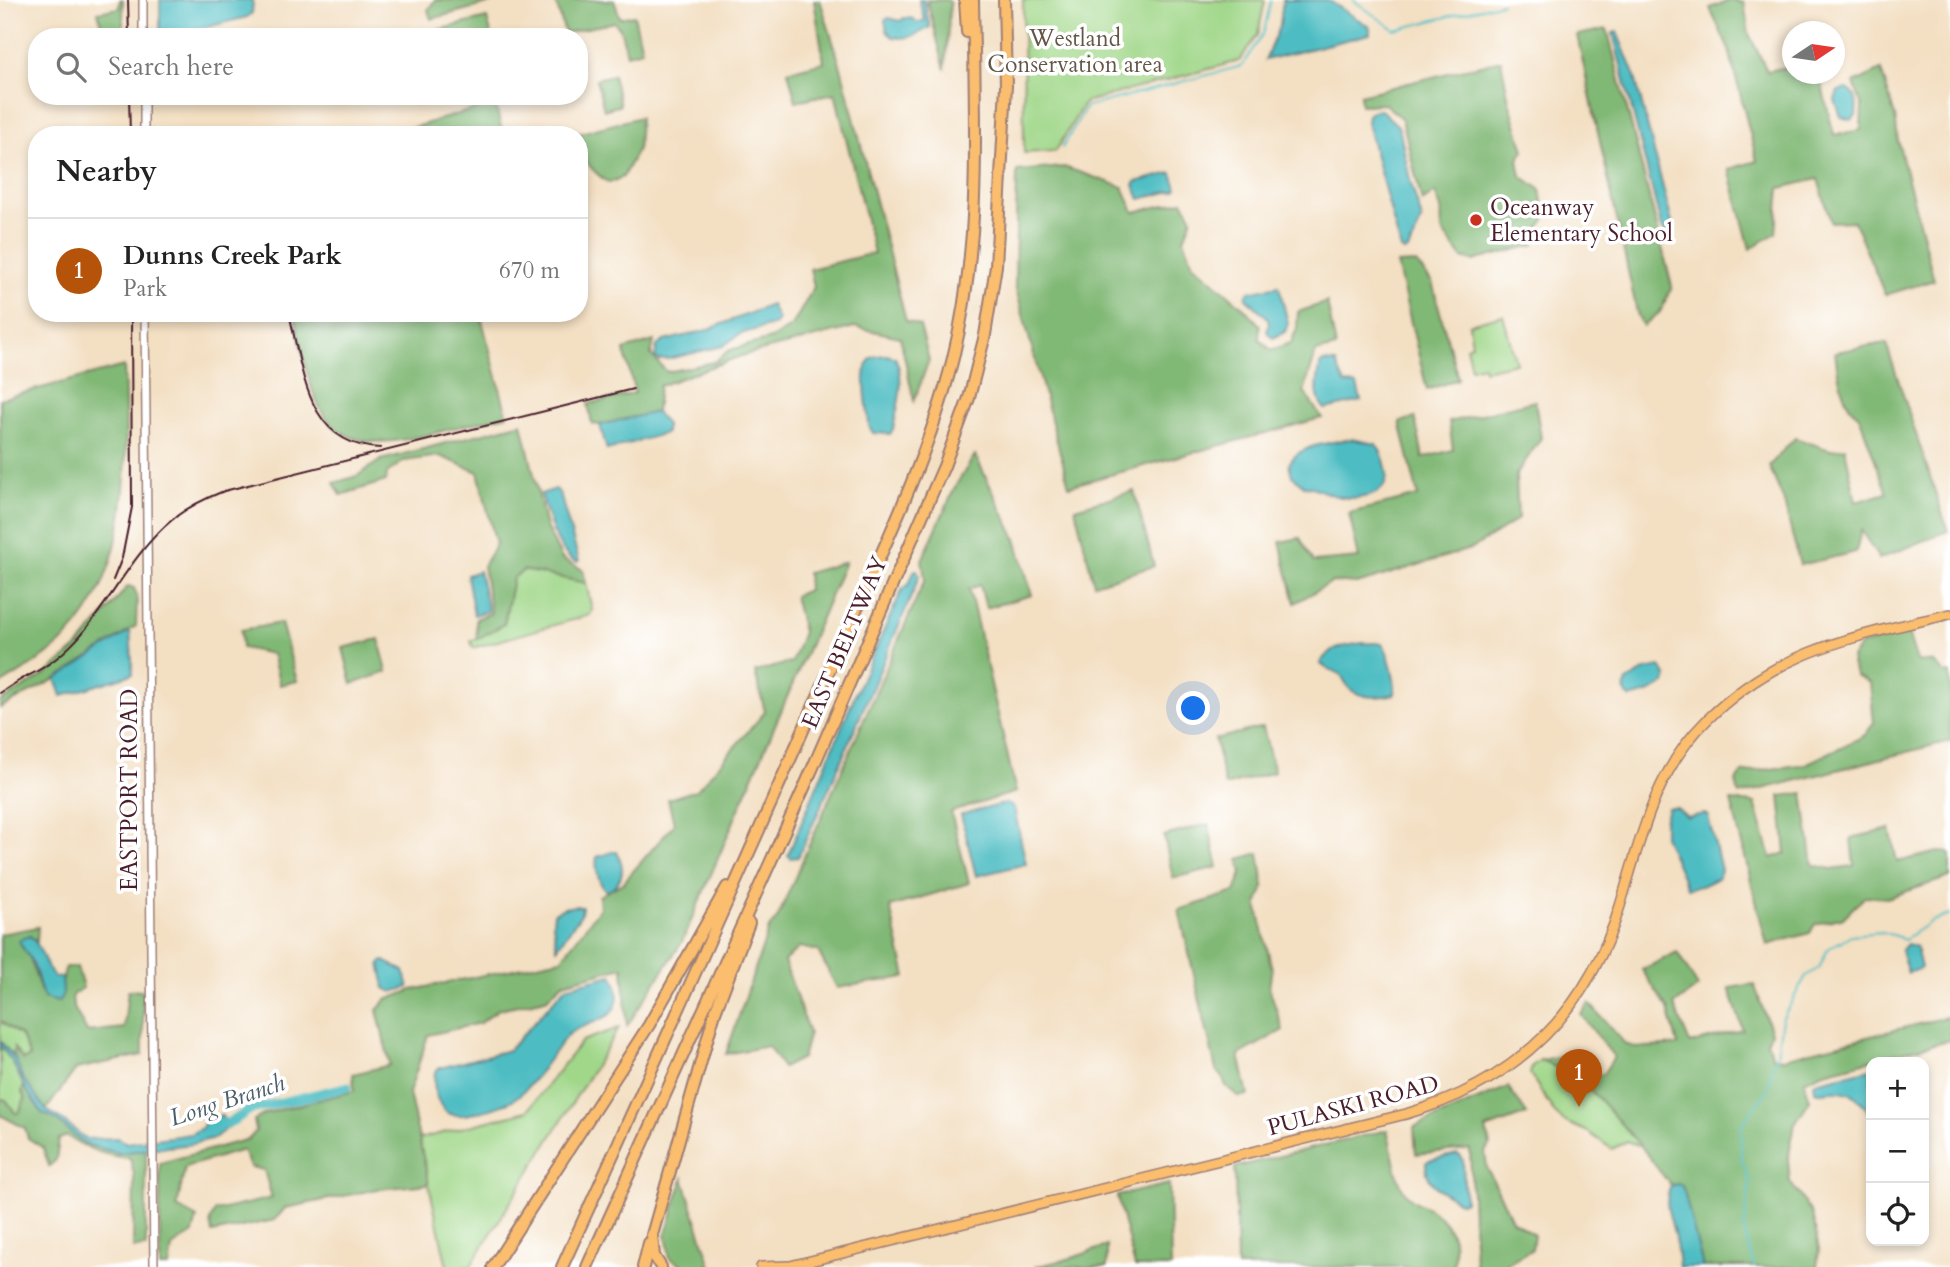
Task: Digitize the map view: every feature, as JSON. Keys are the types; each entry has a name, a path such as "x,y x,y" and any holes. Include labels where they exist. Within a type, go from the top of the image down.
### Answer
{"highway":[{"path":"965,0 975,120"},
{"name":"EAST BELTWAY","path":"562,1267 757,833 911,481 937,411 953,359 969,267 975,198 973,0"},
{"name":"EAST BELTWAY","path":"587,1267 804,788 944,466 970,398 985,335 996,266 1006,86 1006,0"},
{"path":"643,1267 715,1012 804,788"},
{"path":"492,1267 649,1025 757,833"},
{"path":"652,1234 654,1256 660,1267"}],"main road":[{"name":"PULASKI ROAD","path":"761,1267 787,1267 1406,1114 1435,1106 1479,1086 1537,1044 1570,1007 1585,985 1612,932 1639,838 1656,794 1666,774 1704,723 1756,680 1792,659 1835,643 1950,614"}],"street":[{"path":"143,0 143,28"},
{"path":"144,105 144,126"},
{"name":"EASTPORT ROAD","path":"145,322 153,1267"}],"green space":[{"path":"120,0 123,0 123,28 102,28 98,12 119,8"},
{"path":"435,0 495,2 431,19 428,10"},
{"path":"555,0 614,0 620,18 634,15 642,50 627,54 620,28 614,22 587,28 563,28"},
{"path":"814,0 820,0 842,71 906,321 920,326 929,360 914,401 900,337 855,327 741,356 659,386 656,412 600,425 592,424 588,404 635,393 624,350 654,341 651,355 667,372 714,362 730,350 771,339 792,326 814,287 810,269 874,253 835,93 796,101 788,71 824,62"},
{"path":"927,0 948,0 950,3 945,70"},
{"name":"Westland Conservation area","path":"1023,0 1265,0 1258,34 1239,61 1085,102 1056,151 1024,153"},
{"path":"1731,0 1744,3 1749,34 1767,71 1782,68 1782,84 1821,84 1834,135 1861,130 1862,106 1854,83 1881,70 1895,116 1898,141 1934,280 1885,295 1854,221 1831,222 1818,179 1780,188 1776,233 1750,249 1729,169 1757,161 1729,50 1710,8"},
{"path":"487,18 490,28 446,28"},
{"path":"1607,29 1672,287 1660,312 1643,326 1638,317 1577,35"},
{"path":"1501,60 1509,101 1524,150 1518,160 1521,176 1540,189 1545,220 1539,228 1534,245 1473,261 1462,258 1442,231 1441,209 1435,193 1422,202 1402,119 1385,104 1361,105 1360,95"},
{"path":"613,75 620,105 604,110 596,79"},
{"path":"496,105 501,126 418,126"},
{"path":"640,117 638,148 623,177 609,183 588,163 588,131"},
{"path":"1064,167 1123,187 1134,212 1183,201 1192,218 1184,239 1193,264 1260,325 1259,339 1271,350 1291,343 1297,328 1298,312 1327,302 1336,347 1316,352 1304,392 1322,418 1069,486 1015,285 1017,171"},
{"path":"1416,263 1432,282 1458,379 1427,390 1397,264"},
{"path":"1503,315 1516,363 1484,370 1483,365 1471,368 1466,347 1472,345 1469,324"},
{"path":"296,322 482,322 507,415 401,440 382,442 348,436 334,427 322,412 305,363"},
{"path":"1886,343 1948,531 1879,559 1861,530 1856,552 1800,565 1783,499 1769,466 1795,438 1830,450 1845,448 1856,502 1887,493 1859,416 1844,396 1835,352"},
{"path":"124,366 126,441 121,518 113,556 100,590 80,622 53,650 0,685 0,399"},
{"path":"1535,401 1541,438 1516,475 1518,519 1473,548 1357,584 1332,582 1295,603 1280,542 1300,538 1313,562 1359,558 1349,513 1418,496 1400,422 1415,418 1423,458 1453,450 1449,422"},
{"path":"522,423 546,527 562,559 583,570 586,583 524,570 513,578 504,624 477,639 476,619 491,613 483,566 496,544 478,472 440,456 404,461 387,473 386,481 341,495 334,483 357,476 381,460"},
{"path":"975,455 1016,539 1032,595 986,608 980,585 969,589 1016,792 951,812 969,883 890,907 906,977 837,988 818,951 800,947 784,961 809,1033 802,1058 783,1068 768,1046 726,1054 769,928 777,919 925,579 922,560 956,485"},
{"path":"1134,491 1154,566 1094,584 1075,508"},
{"path":"845,562 682,942 627,1026 623,967 563,983 546,999 499,1009 480,1023 428,1035 409,1093 429,1184 378,1189 285,1208 275,1220 212,1233 210,1221 215,1211 272,1198 264,1170 250,1167 243,1150 185,1167 177,1207 197,1218 193,1233 172,1247 169,1267 160,1267 160,1163 249,1139 256,1131 254,1120 267,1113 354,1091 353,1074 390,1065 377,1010 386,1000 412,990 561,959 600,908 599,896 623,883 674,824 668,799 697,790 765,712 755,672 792,662 803,632 794,596 808,590 807,573"},
{"path":"525,570 586,583 592,610 590,615 473,648 471,641 504,624 513,577"},
{"path":"128,586 134,588 137,596 136,626 56,679 0,708 0,702 47,673 78,647"},
{"path":"281,623 297,681 280,685 272,654 242,648 241,630"},
{"path":"1908,633 1917,661 1933,662 1945,674 1950,673 1950,741 1739,795 1736,781 1742,773 1806,764 1864,736 1874,723 1870,683 1855,676 1851,658 1861,645"},
{"path":"379,639 387,672 352,684 343,648"},
{"path":"1263,727 1274,772 1225,786 1215,739"},
{"path":"1803,793 1813,865 1831,869 1854,866 1851,838 1890,829 1897,862 1938,852 1950,853 1950,877 1887,898 1865,896 1844,917 1815,924 1810,933 1767,945 1731,801 1755,803 1771,858 1786,853 1780,796"},
{"path":"1208,824 1218,867 1173,878 1164,836"},
{"path":"1259,853 1264,886 1257,905 1272,969 1269,987 1283,1030 1239,1055 1248,1095 1238,1097 1226,1086 1216,1070 1179,910 1235,892 1242,873 1239,859"},
{"path":"38,927 37,942 30,936 29,950 40,990 63,980 65,967 77,967 83,988 72,995 73,1006 87,1032 124,1028 128,990 143,991 143,1055 76,1069 46,1110 24,1081 16,1065 14,1048 23,1060 30,1057 21,1036 0,1021 0,934"},
{"path":"1677,952 1698,987 1674,1005 1690,1044 1743,1030 1729,988 1754,984 1771,1032 1767,1042 1773,1057 1784,1058 1950,1016 1950,1040 1884,1057 1866,1057 1866,1061 1821,1073 1804,1081 1810,1100 1795,1123 1788,1160 1790,1182 1812,1214 1819,1249 1817,1267 1703,1267 1682,1186 1671,1186 1640,1145 1582,1080 1541,1060 1573,1054 1596,1076 1603,1074 1614,1057 1581,1015 1589,1003 1625,1044 1637,1048 1678,1045 1668,1009 1642,970"},
{"path":"0,1021 21,1035 30,1057 23,1060 14,1049 13,1056 0,1041"},
{"path":"619,1028 470,1267 447,1267 419,1139 527,1111 582,1041"},
{"path":"0,1046 12,1061 24,1086 22,1093 25,1099 19,1113 15,1113 6,1100 0,1099"},
{"path":"1541,1060 1582,1080 1640,1145 1627,1141 1612,1149 1588,1132 1563,1121 1554,1112 1530,1074 1532,1066"},
{"path":"24,1086 42,1113 54,1118 85,1144 119,1153 146,1149 146,1247 133,1248 134,1175 130,1158 97,1151 67,1136 59,1139 56,1160 49,1166 43,1148 28,1138 25,1128 0,1115 0,1099 6,1100 15,1113 19,1113 25,1099 22,1092"},
{"path":"1508,1087 1527,1114 1486,1129 1490,1145 1485,1151 1487,1168 1512,1220 1534,1235 1532,1249 1500,1267 1475,1267 1470,1149 1416,1154 1414,1127"},
{"path":"1387,1130 1404,1191 1434,1212 1449,1230 1454,1244 1453,1267 1237,1267 1235,1167"},
{"path":"683,1178 711,1266 686,1267 670,1258 666,1234"},
{"path":"1169,1184 1171,1267 1135,1267 1117,1196"},
{"path":"1107,1246 1107,1267 1034,1267 1072,1258"}],"water":[{"path":"160,0 253,0 252,13 247,17 203,28 160,28"},
{"path":"919,0 924,0 930,27 912,36 893,37 887,31 885,20 889,18 925,21"},
{"path":"1283,0 1328,0 1370,27 1370,34 1265,60 1280,25"},
{"path":"1617,32 1635,77 1672,223 1673,230 1670,233 1665,233 1661,225 1613,33"},
{"path":"1847,89 1855,97 1856,104 1856,116 1851,120 1841,117 1835,100 1838,91"},
{"path":"1381,110 1399,127 1422,220 1408,250 1404,252 1401,250 1367,123 1368,115"},
{"path":"1172,173 1177,188 1175,190 1140,199 1134,185 1136,182"},
{"path":"1279,286 1288,323 1285,332 1273,338 1267,332 1267,317 1246,298 1248,292"},
{"path":"771,305 778,320 776,324 740,334 723,346 668,359 659,360 655,357 657,346 664,341 704,331"},
{"path":"876,356 895,357 901,384 890,434 873,433 869,426 865,388 869,361"},
{"path":"1323,362 1336,363 1345,384 1357,385 1361,401 1325,409 1317,389 1320,365"},
{"path":"656,412 666,425 666,433 607,450 600,425"},
{"path":"1351,439 1376,444 1381,452 1387,477 1383,488 1377,492 1353,498 1337,496 1304,486 1292,476 1289,464 1300,452"},
{"path":"556,489 560,494 579,561 577,562 570,558 558,542 541,494"},
{"path":"917,570 919,576 914,590 835,775 798,857 790,858 788,855 860,683 902,590"},
{"path":"479,571 488,611 474,615 467,575"},
{"path":"130,631 133,674 62,696 56,679"},
{"path":"1363,643 1379,643 1384,647 1391,667 1395,694 1378,697 1360,695 1350,689 1340,674 1320,663 1333,650"},
{"path":"1660,667 1667,677 1665,684 1648,693 1630,698 1628,696 1625,690 1627,681 1646,670"},
{"path":"1007,803 1014,808 1026,864 976,876 961,815"},
{"path":"1668,808 1677,808 1687,817 1705,814 1708,816 1721,870 1718,878 1701,886 1687,888 1664,836 1664,821"},
{"path":"617,852 622,873 615,886 605,890 596,866 597,857"},
{"path":"575,906 582,907 581,914 557,948 554,913"},
{"path":"30,936 38,945 54,977 62,977 63,994 58,1002 44,998 33,964 20,943 19,940"},
{"path":"1907,944 1916,947 1921,968 1908,973 1901,951"},
{"path":"384,961 404,971 409,987 392,992 385,988 380,963"},
{"path":"612,975 618,993 613,1011 568,1035 532,1082 516,1097 494,1108 466,1115 447,1113 437,1099 435,1072 440,1068 509,1050 566,987"},
{"path":"0,1041 16,1060 22,1077 46,1110 86,1139 117,1138 127,1143 191,1134 202,1128 211,1118 221,1115 229,1127 214,1138 192,1144 119,1153 85,1144 54,1118 42,1113 12,1061 0,1046"},
{"path":"1866,1070 1866,1109 1849,1093 1815,1091 1814,1083"},
{"path":"1457,1154 1463,1160 1465,1201 1461,1203 1432,1183 1426,1163"},
{"path":"1678,1184 1684,1191 1703,1267 1679,1267 1667,1200 1671,1186"}],"waterway":[{"path":"1062,148 1086,107 1242,66 1264,32 1271,0"},
{"path":"1353,0 1395,30 1502,3"},
{"path":"1754,1267 1744,1230 1750,1181 1741,1158 1741,1125 1767,1091 1777,1054 1782,1019 1806,976 1819,968 1828,949 1851,935 1882,932 1905,939 1932,921 1950,915"},
{"name":"Long Branch","path":"215,1129 249,1110 347,1087"}],"railway":[{"path":"128,0 129,28"},
{"path":"129,105 130,126"},
{"path":"113,580 122,558 132,507 131,322"},
{"path":"291,322 304,380 323,419 337,434 356,444 381,448"},
{"path":"21,679 47,665 68,648 87,628 152,539 178,515 204,500 224,491 633,389"},
{"path":"0,693 28,675"}],"place":[{"name":"Oceanway Elementary School","path":"1476,220"},
{"name":"Dunns Creek Park","path":"1579,1107"}]}
